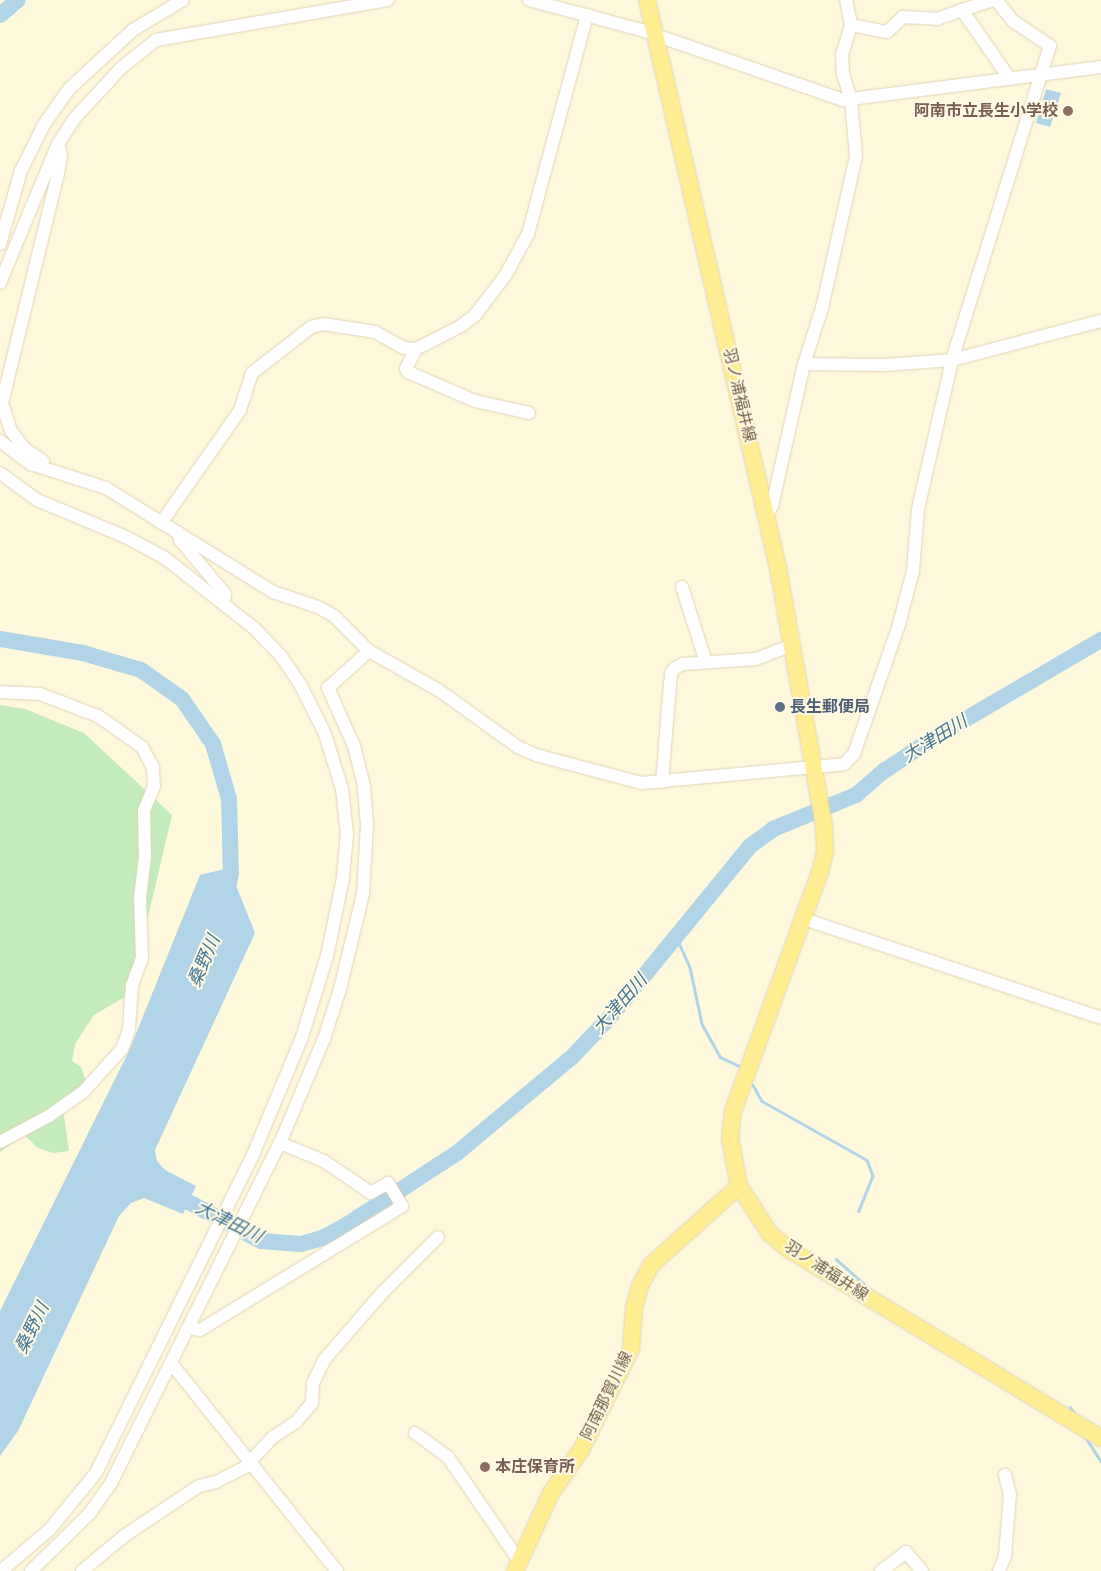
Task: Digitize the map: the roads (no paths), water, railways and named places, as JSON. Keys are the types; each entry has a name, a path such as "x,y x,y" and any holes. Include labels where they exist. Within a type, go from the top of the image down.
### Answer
{"main road":[{"name":"羽ノ浦福井線","path":"647,0 766,516 793,645 813,769 820,793 824,826 825,852 804,919 733,1111 730,1138 739,1186 770,1234 790,1250 1101,1438"},
{"name":"阿南那賀川線","path":"518,1564 551,1493 581,1450 628,1355 640,1286 651,1265 739,1186"}],"street":[{"path":"0,244 21,172 43,126 69,89 133,30 183,0"},
{"path":"0,283 58,144 94,96 120,68 156,40 388,0"},
{"path":"529,0 587,15 843,100 1101,67"},
{"path":"766,516 772,506 804,364 822,308 856,156 851,100 843,73 842,55 851,25 846,0"},
{"path":"0,441 31,464 106,488 273,592 318,607 334,616 369,651 440,691 524,749 641,783 813,769 844,764 854,754 898,628 912,571 918,509 952,360 1044,74 1050,46 1014,21 994,0 937,19 903,17 887,32 851,25"},
{"path":"962,10 1010,79"},
{"path":"161,523 240,410 252,373 311,328 323,324 375,332 404,348 416,349 462,326 475,315 516,259 528,234 587,15"},
{"path":"57,471 24,448 8,425 2,403 58,174 61,155 58,144"},
{"path":"804,364 885,365 952,360 1101,321"},
{"path":"416,349 406,369 408,372 475,402 529,413"},
{"path":"0,473 37,500 118,534 165,558 224,602 280,656 301,686 325,734 342,789 346,834 343,878 327,956 302,1037 252,1157 96,1473 49,1530 1,1571"},
{"path":"179,533 180,540 224,594 224,602"},
{"path":"682,587 706,662"},
{"path":"662,782 671,673 683,664 756,659 793,645"},
{"path":"31,1571 90,1513 111,1483 280,1143 324,1039 340,989 363,894 367,824 364,786 354,746 328,688 369,651"},
{"path":"0,692 40,694 98,716 142,747 153,768 154,786 144,811 145,858 140,896 142,958 132,985 129,1029 122,1049 83,1092 50,1116 0,1142"},
{"path":"804,919 1101,1018"},
{"path":"188,1328 200,1330 402,1206 388,1185 371,1193 324,1161 280,1143"},
{"path":"82,1571 124,1536 199,1486 216,1482 250,1462 273,1437 296,1422 312,1403 312,1382 324,1360 382,1293 438,1237"},
{"path":"171,1363 338,1571"},
{"path":"415,1433 448,1457 515,1555 518,1564"},
{"path":"999,1571 1005,1556 1010,1494 1005,1475"},
{"path":"881,1571 906,1552 922,1571"}],"water":[{"path":"1046,89 1061,93 1050,127 1036,123"},
{"path":"229,868 255,933 155,1150 157,1161 165,1170 196,1186 183,1214 144,1198 131,1203 119,1216 18,1431 0,1456 0,1311 129,1051 200,875"}],"waterway":[{"name":"桑野川","path":"0,15 18,0"},
{"name":"桑野川","path":"0,639 83,653 141,670 182,699 213,744 229,799 231,873 227,892"},
{"name":"大津田川","path":"170,1192 261,1241 301,1244 322,1238 345,1226 457,1153 572,1057 611,1016 750,846 773,829 856,795 884,771 932,739 1101,640"},
{"path":"676,936 690,967 702,1024 720,1057 741,1067"},
{"path":"753,1085 762,1101 867,1160 873,1176 859,1211"},
{"path":"836,1259 870,1289"},
{"path":"1070,1407 1074,1413"},
{"path":"1086,1438 1101,1461"}],"place":[{"name":"阿南市立長生小学校","path":"1068,111"},
{"name":"長生郵便局","path":"780,707"},
{"name":"本庄保育所","path":"485,1467"}]}
